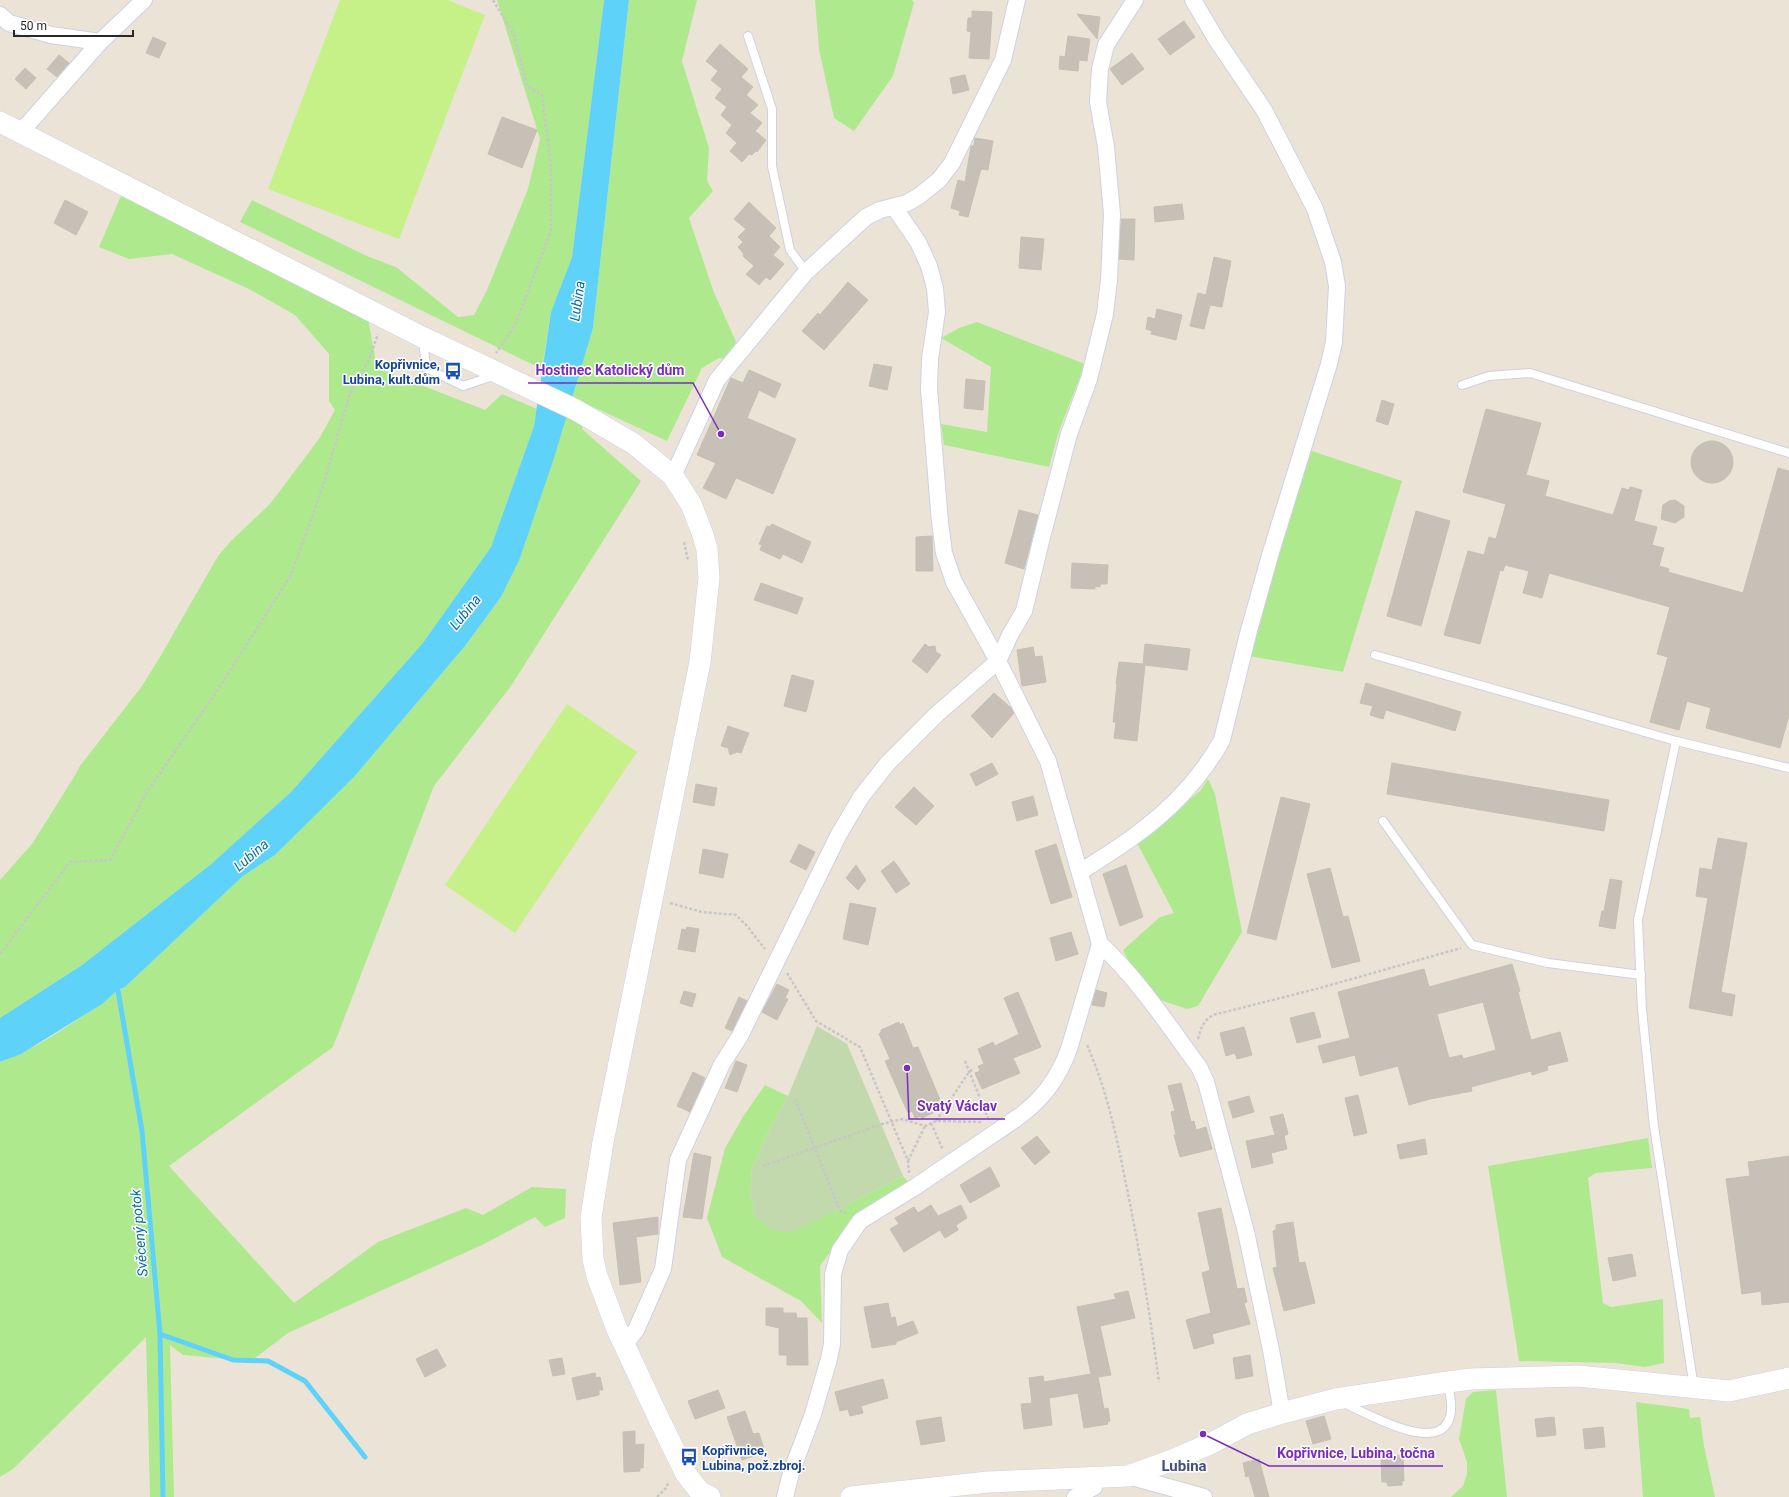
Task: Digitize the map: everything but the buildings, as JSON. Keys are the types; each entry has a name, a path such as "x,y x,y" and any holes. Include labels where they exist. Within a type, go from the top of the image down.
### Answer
{"street":[{"path":"18,131 28,124 100,42 144,0"},
{"path":"673,476 717,380 806,272 866,216 880,210 907,203 919,196 939,180 952,163 1002,60 1017,0"},
{"path":"625,1344 636,1330 663,1269 678,1160 722,1064 740,1036 839,834 858,804 887,764 937,714 998,661 1010,635 1024,611 1069,434 1089,379 1103,329 1108,301 1112,234 1110,185 1098,102 1100,69 1106,45 1135,0"},
{"path":"1080,872 1140,832 1165,812 1200,774 1222,740 1248,634 1271,552 1329,364 1334,342 1337,286 1333,262 1315,209 1264,110 1216,39 1193,0"},
{"path":"0,15 9,23 51,35 100,42"},
{"path":"0,122 422,337 497,365 518,383 576,410 634,444 673,476 691,504 703,535 709,563 708,593 700,662 602,1149 591,1217 591,1239 594,1264 602,1293 659,1419 686,1474 700,1495"},
{"path":"894,207 918,242 929,266 935,288 937,312 930,359 929,388 944,553 954,582 998,661 1048,761 1100,944 1133,978 1200,1067 1206,1082 1246,1232 1271,1350 1282,1413"},
{"path":"785,1497 791,1473 813,1414 829,1360 832,1344 833,1274 840,1250 860,1221 915,1187 1023,1114 1045,1094 1063,1065 1100,944"},
{"path":"1128,1476 1198,1449 1247,1424 1336,1398 1471,1379 1578,1376 1729,1391 1789,1378"},
{"path":"850,1497 988,1482 1128,1476 1204,1497"},
{"path":"1075,1497 1094,1487 1093,1477"}],"lane":[{"path":"748,36 772,109 772,166 790,250 806,272"},
{"path":"1462,385 1490,376 1530,373 1789,453"},
{"path":"1374,655 1676,742 1789,768"},
{"path":"1676,742 1638,920 1642,1010 1654,1126 1694,1388"},
{"path":"1383,821 1472,945 1548,963 1640,975"},
{"path":"1336,1398 1386,1423 1417,1433 1429,1433 1442,1429 1448,1423 1451,1415 1451,1396 1448,1382"}],"path":[{"path":"493,0 514,35 527,86 542,95 551,166 551,230 516,323 497,365"},
{"path":"0,954 70,862 110,860 147,792 217,691 290,577 322,489 349,396 370,357 383,316"},
{"path":"652,899 702,912 736,915 747,926 770,955 785,969 816,1021 860,1047 890,1122 908,1161 908,1171 915,1187"},
{"path":"1200,1067 1198,1039 1201,1026 1206,1019 1213,1015 1320,988 1472,945"},
{"path":"1077,1023 1104,1088 1113,1121 1137,1237 1159,1382"},
{"path":"908,1161 925,1126 930,1123 936,1121 990,1122 965,1062"},
{"path":"936,1121 969,1072 974,1068"},
{"path":"795,1099 836,1201"},
{"path":"763,1166 902,1119 925,1126"},
{"path":"930,1123 950,1164"}],"green space":[{"path":"340,0 448,0 485,15 399,239 268,189"},
{"path":"497,0 604,0 572,257 551,312 542,369 240,222 252,200 369,257 396,267 458,317 474,315 487,290 528,189 540,139"},
{"path":"629,0 697,0 682,61 709,148 707,181 713,191 689,218 713,290 736,342 725,359 719,358 702,368 667,441 589,405 582,429 641,481 511,686 434,786 333,1047 169,1166 294,1303 378,1242 466,1208 483,1215 532,1187 566,1189 565,1218 545,1227 535,1217 484,1244 288,1333 251,1361 183,1355 170,1345 174,1497 150,1497 146,1337 13,1469 0,1477 0,1062 26,1051 76,1021 125,987 243,876 275,855 354,777 465,646 501,597 593,328"},
{"path":"815,0 912,0 914,3 893,76 854,131 834,118 819,49"},
{"path":"121,196 368,319 377,368 485,410 502,394 537,409 534,426 491,547 422,644 291,792 210,865 82,965 0,1018 0,880 32,844 80,766 142,686 218,556 231,541 270,504 319,439 335,410 329,401 329,354 295,315 249,289 172,254 129,259 99,247"},
{"path":"977,322 1085,364 1059,431 1049,467 944,445 941,424 987,432 991,367 941,338 959,328"},
{"path":"1309,450 1402,481 1343,672 1249,656"},
{"path":"567,704 637,752 515,933 445,885"},
{"path":"1208,779 1215,794 1242,932 1198,1006 1187,1009 1145,995 1123,950 1160,917 1174,913 1136,841 1200,791"},
{"path":"817,1026 847,1044 903,1176 789,1233 780,1232 770,1228 754,1216 753,1201 750,1201 752,1169 768,1132 788,1096"},
{"path":"765,1085 788,1096 768,1132 752,1169 750,1200 753,1200 754,1216 833,1212 903,1176 908,1182 858,1214 820,1266 822,1323 801,1301 722,1257 707,1218 725,1148 744,1115"},
{"path":"1648,1138 1652,1168 1596,1173 1588,1178 1603,1303 1611,1307 1663,1299 1664,1363 1645,1367 1616,1363 1519,1361 1488,1166"},
{"path":"1496,1390 1507,1497 1451,1497 1463,1486 1467,1474 1467,1462 1459,1439 1466,1399 1473,1392"},
{"path":"1636,1402 1689,1409 1690,1418 1700,1417 1704,1446 1715,1497 1643,1497"}],"water":[{"path":"604,0 629,0 593,328 554,458 520,558 501,597 465,646 354,777 275,855 243,876 125,987 118,990 102,1004 21,1054 0,1062 0,1018 82,965 210,865 291,792 422,644 491,547 534,426 551,312 572,257"}],"waterway":[{"name":"Svěcený potok","path":"117,985 142,1131 160,1334 163,1497"},
{"path":"160,1334 233,1360 268,1361 305,1381 365,1457"}],"place":[{"name":"Kopřivnice, Lubina, kult.dům","path":"453,371"},
{"name":"Hostinec Katolický dům","path":"721,434"},
{"name":"Svatý Václav","path":"907,1068"},
{"name":"Kopřivnice, Lubina, točna","path":"1203,1434"},
{"name":"Kopřivnice, Lubina, pož.zbroj.","path":"689,1457"}],"district":[{"name":"Lubina","path":"1184,1466"}]}
